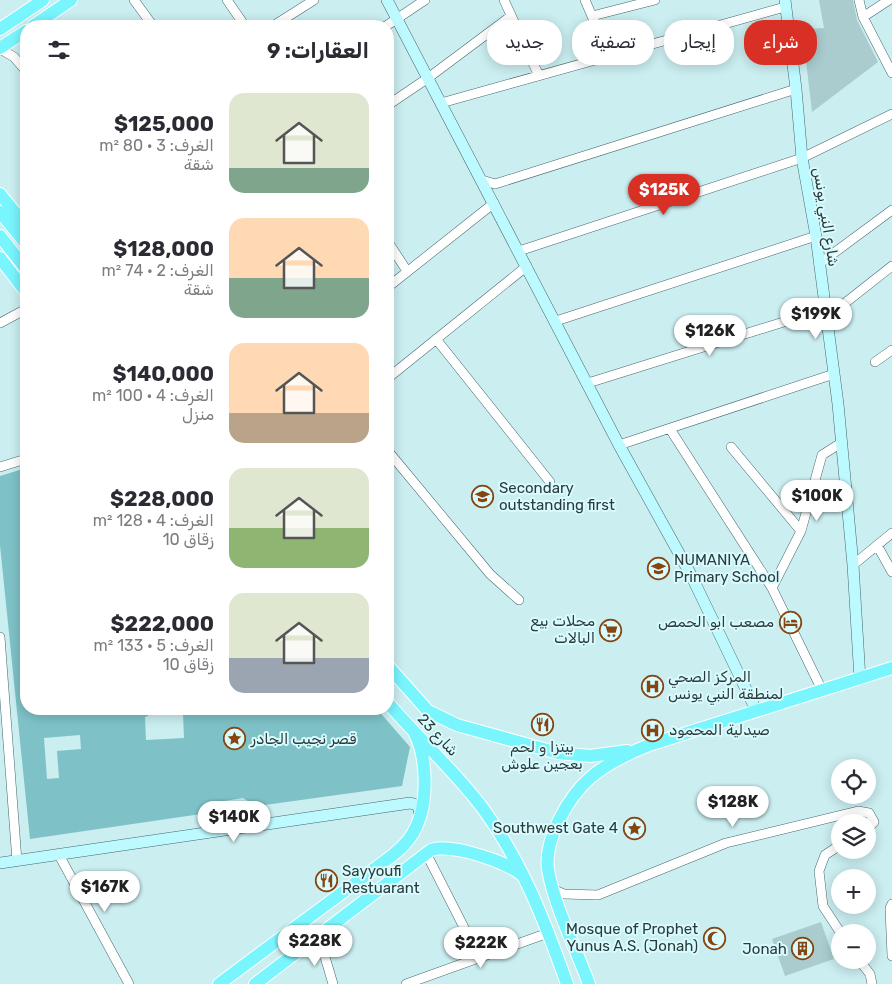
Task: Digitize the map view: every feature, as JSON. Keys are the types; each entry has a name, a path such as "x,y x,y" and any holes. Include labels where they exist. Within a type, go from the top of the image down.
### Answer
{"main road":[{"path":"0,29 43,0"},
{"path":"42,20 71,0"},
{"path":"0,49 20,35"},
{"path":"0,194 20,219"},
{"path":"0,212 20,237"},
{"path":"0,236 20,261"},
{"path":"0,258 20,284"},
{"path":"589,984 553,889 548,869 550,843 560,820 590,778 631,752 649,745 892,668"},
{"path":"394,673 428,711 457,725 558,753 603,755 649,745"},
{"name":"شارع 23","path":"394,710 484,809 512,852 530,885 567,984"},
{"path":"219,984 393,855 413,834 420,815 424,760 414,734"},
{"path":"255,984 313,942 426,853 446,847 492,861 514,869 530,885"}],"street":[{"path":"134,0 149,20"},
{"path":"227,0 240,20"},
{"path":"282,20 314,0"},
{"path":"387,0 619,445 691,576 756,710"},
{"path":"394,21 425,0"},
{"path":"504,0 538,76"},
{"path":"585,0 594,20"},
{"path":"592,16 655,0"},
{"path":"859,0 863,17 888,56 892,73"},
{"path":"863,17 889,0"},
{"path":"654,42 785,3"},
{"name":"شارع النبي يونس","path":"785,3 796,89 802,158 816,236 834,374 853,565 860,679"},
{"path":"394,101 511,16"},
{"path":"0,49 14,57 20,64"},
{"path":"441,103 577,65"},
{"path":"482,180 495,184 796,89"},
{"path":"519,251 802,158 892,114"},
{"path":"394,281 494,203"},
{"path":"819,264 892,210"},
{"path":"556,321 816,236"},
{"path":"394,251 407,271"},
{"path":"394,373 527,266"},
{"path":"588,383 826,314 892,266"},
{"path":"0,323 20,312"},
{"path":"436,339 550,482"},
{"path":"875,362 892,350"},
{"path":"619,445 834,374"},
{"path":"670,429 772,588 822,690"},
{"path":"772,588 801,531 822,455 841,443"},
{"path":"732,447 801,531"},
{"path":"394,458 490,574 519,600"},
{"path":"0,467 20,461"},
{"path":"853,565 892,533"},
{"path":"877,545 892,572"},
{"path":"0,637 4,744 17,861"},
{"path":"0,863 410,803 418,805 420,815"},
{"path":"845,814 858,811 870,814"},
{"path":"553,889 564,894 598,895 726,842 831,817"},
{"path":"831,851 825,855 819,871 823,906 835,924"},
{"path":"426,853 479,956"},
{"path":"58,855 129,984"},
{"path":"892,904 890,908 892,956"},
{"path":"406,984 479,956 548,933"},
{"path":"313,942 325,957 333,984"},
{"path":"866,969 870,974 872,984"}],"shaded area":[{"path":"20,470 20,715 148,715 145,717 146,740 184,738 183,715 382,715 410,747 402,786 251,807 248,801 243,798 205,804 201,808 201,814 30,839 0,545 0,476","holes":["80,735 81,749 57,751 59,778 47,779 44,738"]}],"building":[{"path":"819,0 853,0 857,20 878,62 812,112 806,65 817,65 817,28 824,28"},
{"name":"Jonah","path":"821,922 831,950 831,960 785,976 772,939"}],"place":[{"name":"Secondary outstanding first","path":"483,497"},
{"name":"NUMANIYA Primary School","path":"658,569"},
{"name":"مصعب ابو الحمص","path":"790,622"},
{"name":"محلات بيع البالات","path":"611,630"},
{"name":"المركز الصحي لمنطقة النبي يونس","path":"652,686"},
{"name":"بيتزا و لحم بعجين علوش","path":"542,724"},
{"name":"صيدلية المحمود","path":"653,730"},
{"name":"قصر نجيب الجادر","path":"235,739"},
{"name":"Southwest Gate 4","path":"634,828"},
{"name":"Sayyoufi Restuarant","path":"326,880"},
{"name":"Mosque of Prophet Yunus A.S. (Jonah)","path":"714,938"},
{"name":"Jonah","path":"803,949"}]}
